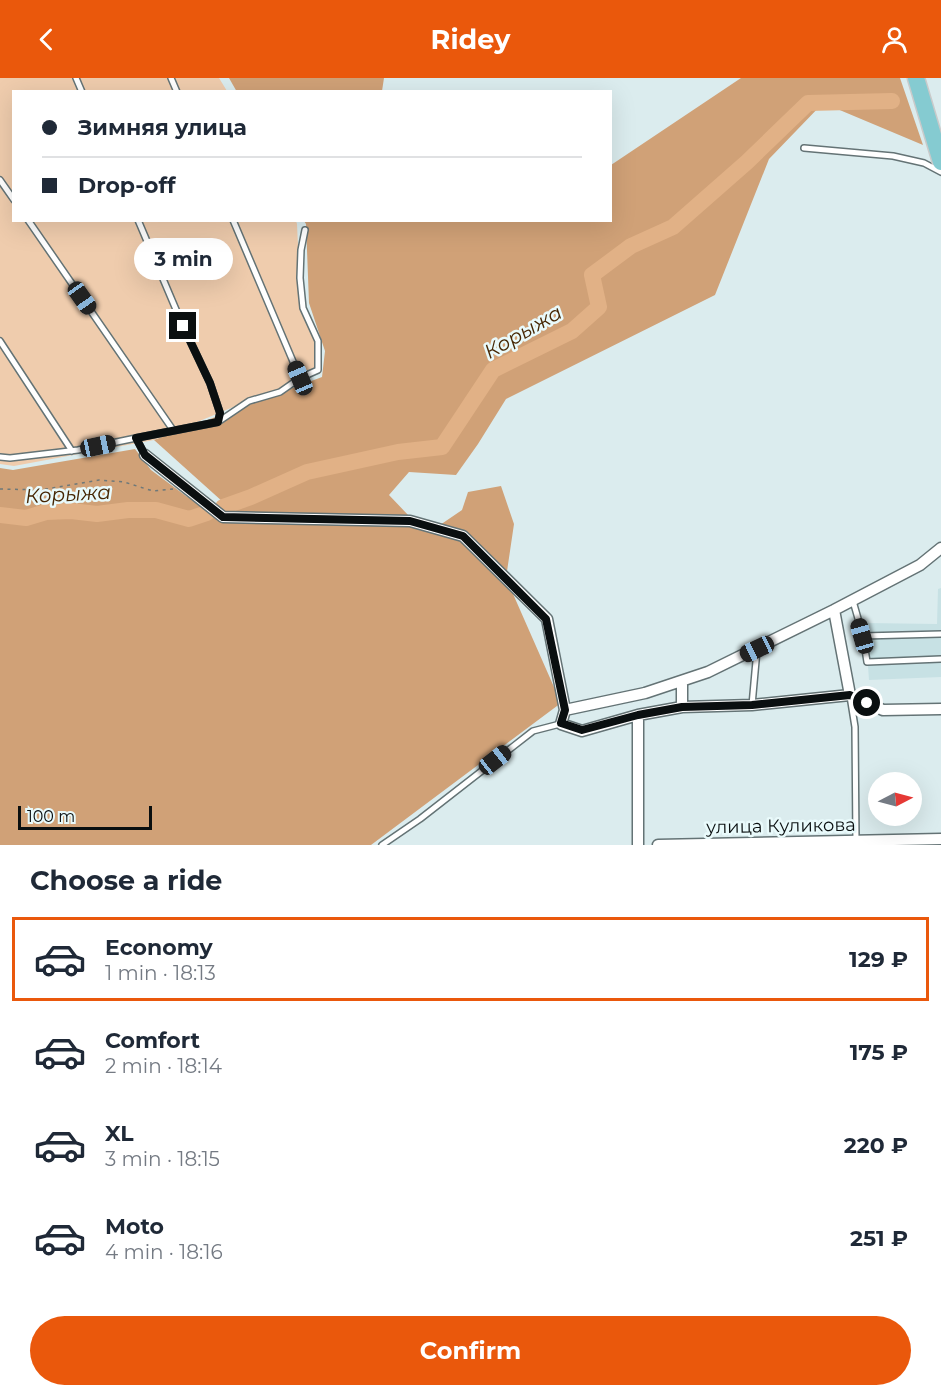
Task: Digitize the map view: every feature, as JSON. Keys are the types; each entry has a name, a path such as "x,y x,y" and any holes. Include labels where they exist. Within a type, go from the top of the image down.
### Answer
{"main road":[{"path":"916,78 941,162"}],"street":[{"path":"145,455 223,517 410,521 463,536 546,619 565,710 561,723 582,730 638,715 682,707 752,705 850,695 883,710 941,709"},
{"path":"565,710 645,693 708,672 921,565 941,548"},
{"path":"834,610 850,695"},
{"path":"682,681 682,707"},
{"path":"638,715 638,845"},
{"name":"улица Куликова","path":"658,845 856,843 941,839"}],"lane":[{"path":"804,148 893,156 924,163 941,172"},
{"path":"0,180 12,197"},
{"path":"29,222 173,430"},
{"path":"139,222 210,383 220,413 218,422"},
{"path":"234,222 300,378"},
{"path":"0,457 10,458 72,451 218,422 249,401 280,392 300,378 318,370 318,341 303,308 300,278 301,250 305,230"},
{"path":"0,341 72,451"},
{"path":"136,438 145,455"},
{"path":"853,601 867,662 941,659"},
{"path":"862,636 941,634"},
{"path":"752,705 757,649"},
{"path":"850,695 855,727 856,843"},
{"path":"382,845 420,819 534,731 561,723"}],"path":[{"path":"0,489 41,490 99,480 124,482 153,490 185,487"}],"shaded area":[{"path":"0,78 219,78 226,90 12,90 12,222 296,222 301,310 321,349 321,373 154,440 14,466 0,464"},
{"path":"229,78 384,78 382,90 236,90"},
{"path":"741,78 900,78 923,145 823,103 769,159 715,295 506,399 456,475 409,472 389,495 409,516 328,516 233,511 154,440 322,377 325,351 309,303 305,222 612,222 612,164"},
{"path":"135,449 151,470 224,521 285,524 440,525 462,510 468,492 501,486 514,524 506,578 561,703 371,845 0,845 0,468 13,470"},
{"path":"941,588 941,677 869,680 865,623 937,624 938,589"}],"waterway":[{"name":"Корыжа","path":"223,507 307,472 398,452 442,447 493,370 572,331 599,307 592,275 631,246 673,227 747,162 808,103 892,101"},
{"name":"Корыжа","path":"0,515 26,518 46,512 71,511 97,514 128,510 156,510 189,519 207,513"}],"route":[{"path":"183,326 210,383 220,413 218,422 136,438 145,455 223,517 410,521 463,536 546,619 565,710 561,723 582,730 638,715 682,707 752,705 850,695 867,703"}]}
